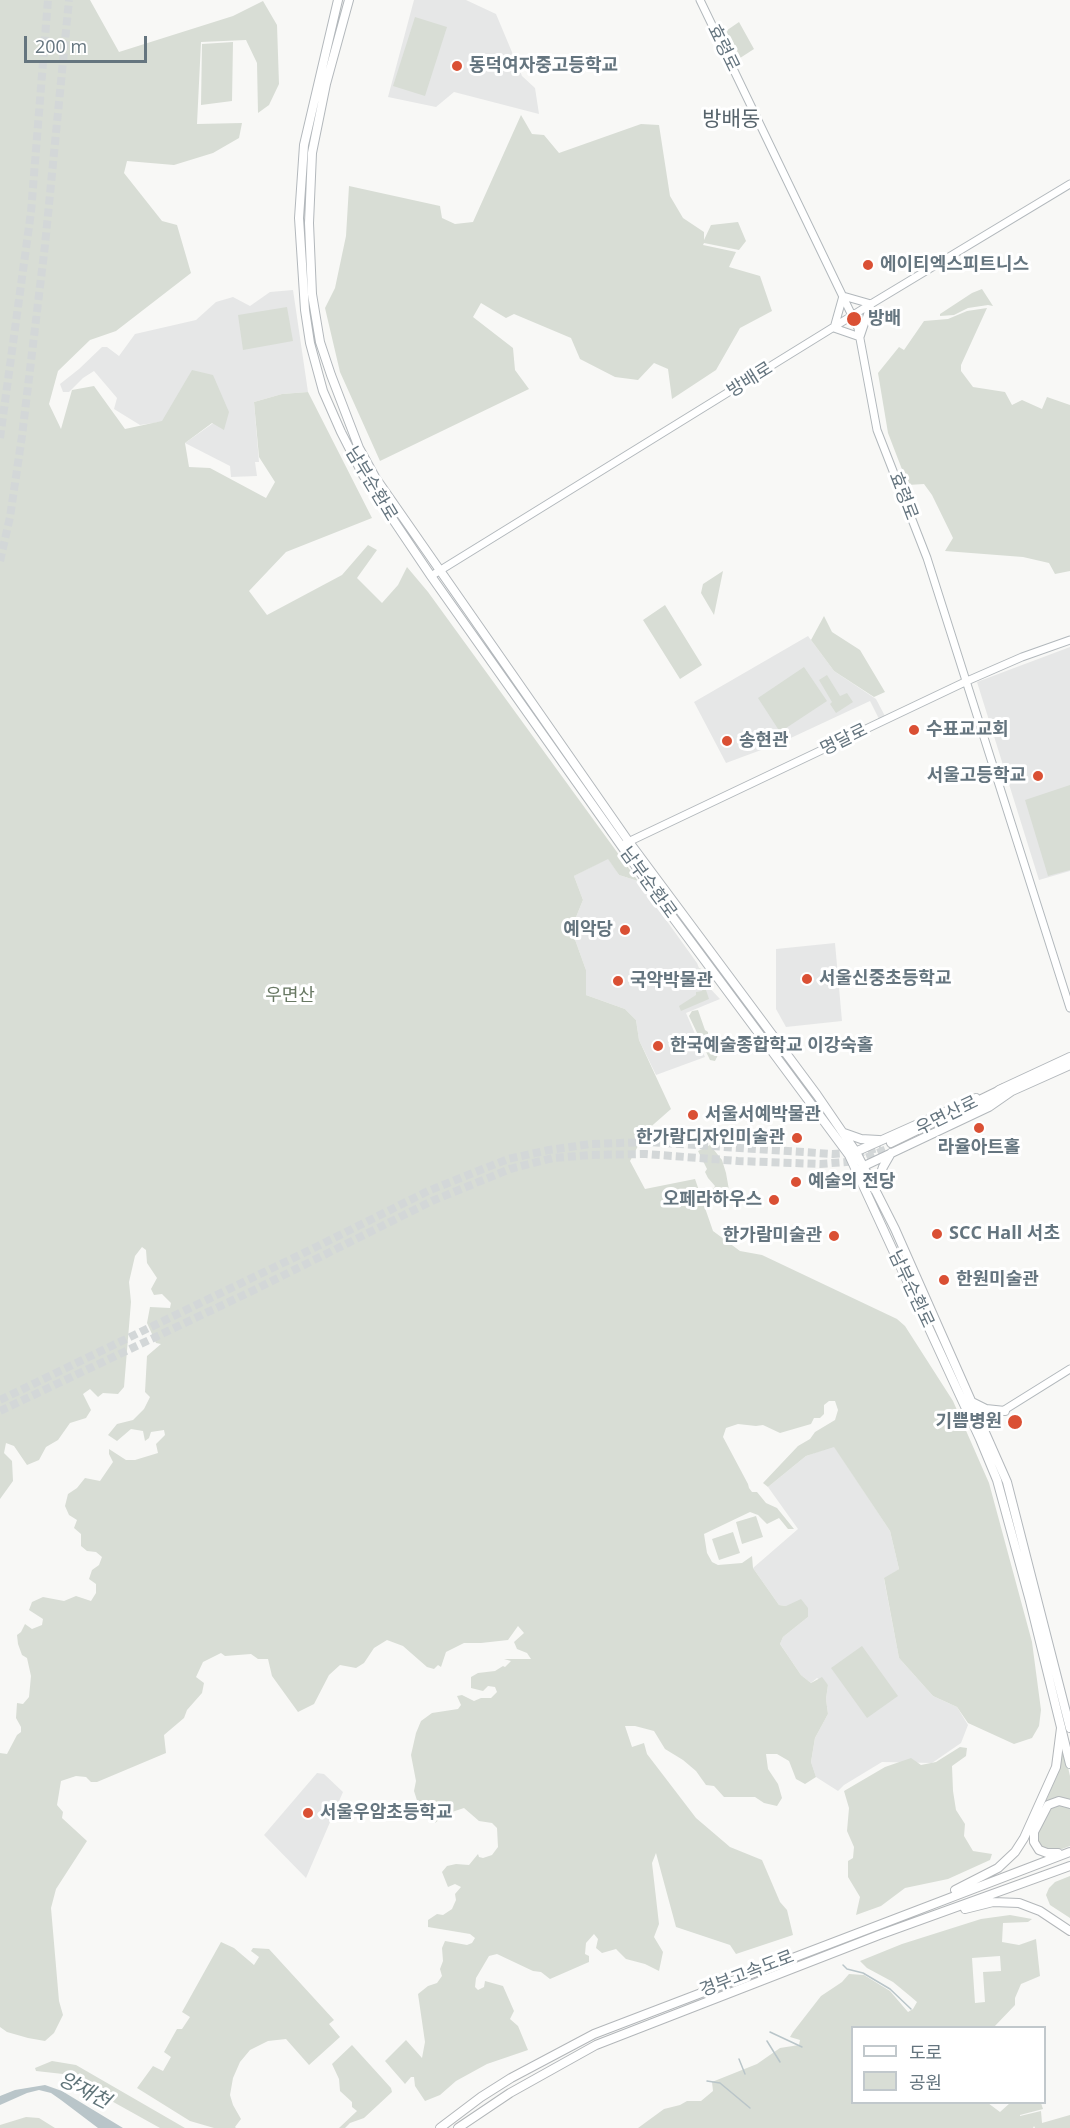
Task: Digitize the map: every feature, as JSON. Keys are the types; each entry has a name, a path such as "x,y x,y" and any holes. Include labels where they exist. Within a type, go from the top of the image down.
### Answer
{"main road":[{"name":"남부순환로","path":"338,0 303,153 299,218 302,289 308,330 323,391 346,443 363,475 431,576 853,1153"},
{"name":"남부순환로","path":"349,0 326,84 312,153 309,247 312,294 318,331 331,375 359,448 375,477 625,844 844,1133 968,1399 983,1424 1008,1482 1066,1728 1070,1764"},
{"name":"효령로","path":"700,0 853,316 860,337 877,430 927,558 1070,1008"},
{"path":"334,16 340,12 344,19"},
{"name":"방배로","path":"431,576 1070,184"},
{"path":"843,296 871,304 860,337 834,327 843,296"},
{"name":"명달로","path":"625,844 967,681 1022,657 1070,640"},
{"path":"1004,1092 1070,1057"},
{"path":"1004,1092 1070,1065"},
{"name":"우면산로","path":"891,1147 1004,1092"},
{"path":"844,1133 891,1147"},
{"path":"853,1153 891,1147"},
{"path":"860,1168 891,1147"},
{"path":"875,1190 891,1147"},
{"name":"남부순환로","path":"860,1168 875,1190 968,1399 975,1429 1001,1492 1066,1728"},
{"path":"975,1429 1070,1369"},
{"path":"968,1399 986,1409 1005,1411"},
{"path":"919,1909 993,1872 1015,1852 1056,1767 1066,1728"},
{"path":"1069,1852 1052,1854 1042,1852 1035,1846 1033,1837 1048,1805 1059,1801 1070,1804"},
{"name":"경부고속도로","path":"443,2126 511,2078 594,2034 1069,1852"},
{"name":"경부고속도로","path":"458,2128 510,2093 596,2045 1070,1866"},
{"path":"923,1920 993,1902 1010,1901 1032,1906 1070,1930"}],"shaded area":[{"name":"동덕여자중고등학교","path":"414,0 466,0 496,14 522,76 535,88 539,114 454,92 436,107 388,97"},
{"path":"293,290 308,392 282,394 254,402 259,462 255,462 257,476 231,477 230,466 185,443 229,412 140,425 114,409 117,398 94,371 69,392 63,392 60,384 102,347 107,347 119,356 135,334 196,320 216,302 233,297 250,306 270,292"},
{"path":"808,636 834,671 876,699 886,718 880,721 870,701 780,743 726,763 694,702"},
{"name":"서울고등학교","path":"1070,647 1070,871 1039,880 977,682"},
{"path":"608,858 619,875 638,881 697,963 705,983 720,999 686,1013 705,1057 656,1075 639,1040 636,1020 625,1009 586,995 586,970 572,927 583,900 574,876"},
{"name":"서울신중초등학교","path":"835,943 842,1021 786,1027 776,1009 776,949"},
{"path":"834,1446 890,1531 899,1569 884,1579 899,1658 933,1696 957,1707 968,1725 961,1743 932,1763 882,1762 838,1791 816,1777 811,1762 815,1738 828,1714 826,1699 828,1685 817,1678 811,1683 801,1675 780,1644 783,1637 808,1617 779,1605 753,1568 798,1529 768,1487 806,1456"},
{"name":"서울우암초등학교","path":"317,1773 324,1774 343,1792 306,1878 264,1835"},
{"path":"45,2085 62,2091 123,2128 98,2128 51,2093 39,2090 0,2105 0,2096 15,2090"}],"green space":[{"name":"우면산","path":"0,0 90,0 119,52 233,16 263,1 277,25 279,84 269,105 258,113 257,63 246,40 201,42 197,124 242,123 239,138 213,153 174,165 127,161 124,173 162,221 177,225 191,273 116,331 90,340 58,371 49,404 61,429 72,390 94,386 125,429 162,421 192,370 213,375 229,412 224,430 212,423 185,443 189,467 210,468 266,498 275,482 259,457 254,402 282,394 308,392 372,518 286,552 249,591 267,615 342,575 368,545 377,550 357,578 382,603 398,585 407,567 428,592 638,881 619,875 608,859 574,876 583,900 572,927 586,970 586,995 625,1009 636,1020 639,1040 671,1109 646,1131 630,1161 645,1189 695,1179 713,1231 740,1251 762,1255 897,1319 905,1326 953,1401 989,1483 1032,1642 1041,1710 1039,1726 1032,1738 1014,1744 968,1723 957,1707 933,1696 899,1658 884,1578 899,1569 890,1531 834,1447 806,1456 768,1487 763,1483 798,1446 835,1420 838,1410 835,1401 829,1401 824,1405 824,1414 820,1418 814,1418 811,1424 780,1433 763,1425 738,1424 726,1428 723,1437 749,1488 752,1492 757,1492 766,1503 777,1508 794,1529 788,1529 779,1518 767,1524 758,1515 750,1512 704,1534 707,1553 712,1562 718,1565 742,1563 752,1556 753,1568 779,1605 786,1606 801,1599 808,1608 808,1617 783,1637 780,1644 801,1675 811,1683 822,1677 828,1685 826,1699 828,1714 815,1738 811,1762 816,1777 805,1784 796,1779 789,1761 777,1754 766,1754 768,1769 778,1784 782,1798 777,1806 764,1803 755,1797 724,1797 714,1786 706,1785 696,1771 683,1760 665,1749 654,1731 625,1726 632,1747 644,1743 647,1754 696,1818 730,1847 762,1860 780,1902 787,1910 793,1935 736,1954 730,1945 676,1927 656,1853 652,1863 659,1924 654,1937 663,1952 659,1971 626,1959 616,1949 602,1953 596,1948 598,1939 594,1934 586,1943 585,1954 589,1956 589,1962 550,1979 541,1972 533,1971 497,1954 489,1956 476,1978 475,1987 478,1990 484,1987 485,1981 503,1986 514,2011 510,2019 518,2026 528,2050 487,2064 456,2081 440,2095 425,2101 415,2086 414,2077 411,2077 405,2084 385,2061 406,2040 422,2058 425,2042 418,1994 428,1986 437,1983 442,1976 440,1969 445,1941 467,1945 475,1938 470,1934 428,1927 428,1920 452,1909 456,1900 455,1894 461,1887 455,1884 448,1887 442,1872 447,1866 469,1865 478,1854 483,1858 492,1855 498,1847 497,1828 492,1823 479,1821 464,1808 446,1814 435,1823 433,1816 421,1813 414,1791 416,1781 411,1755 421,1721 432,1713 458,1709 461,1705 457,1696 462,1695 474,1701 491,1698 497,1692 495,1687 488,1686 483,1691 471,1688 471,1677 478,1673 505,1667 511,1661 504,1659 531,1659 527,1653 517,1649 514,1642 524,1633 518,1626 508,1640 464,1643 446,1652 441,1667 438,1665 434,1669 427,1667 403,1646 387,1640 374,1648 364,1663 356,1668 340,1665 329,1675 314,1704 298,1712 272,1676 268,1659 258,1659 251,1654 225,1656 221,1653 203,1662 196,1677 204,1683 202,1693 187,1710 184,1718 164,1735 166,1753 97,1782 76,1776 61,1781 57,1805 63,1812 62,1818 87,1841 56,1889 51,1908 59,2001 63,2015 54,2033 45,2041 7,2032 0,2027 0,1753 7,1754 21,1732 16,1718 17,1703 23,1704 29,1697 31,1676 27,1658 22,1655 17,1635 25,1624 32,1629 42,1625 43,1619 29,1610 32,1602 43,1597 64,1601 76,1596 91,1601 96,1593 96,1584 89,1579 92,1570 99,1565 102,1557 81,1546 81,1534 74,1528 77,1520 69,1515 65,1506 68,1494 85,1478 100,1481 113,1462 109,1449 126,1460 135,1460 158,1453 156,1444 165,1435 164,1430 151,1432 145,1441 143,1431 131,1429 117,1441 108,1435 117,1424 133,1420 144,1409 150,1397 145,1392 147,1356 161,1344 156,1343 147,1323 150,1307 170,1308 171,1303 162,1294 154,1295 151,1289 157,1278 147,1263 146,1250 142,1247 135,1256 129,1282 131,1302 124,1387 118,1394 103,1393 98,1397 90,1389 83,1394 91,1410 86,1418 70,1423 58,1440 46,1447 39,1460 27,1465 14,1446 6,1443 4,1453 12,1461 13,1481 0,1499"},
{"path":"415,17 447,27 425,96 393,86"},
{"path":"739,22 754,49 737,60 723,33"},
{"path":"233,42 232,101 201,105 202,44"},
{"path":"521,115 532,134 544,135 559,153 641,124 659,125 670,196 683,218 704,232 704,240 711,225 738,222 746,241 739,250 704,243 703,245 736,252 729,267 760,276 772,311 740,328 716,370 672,399 668,369 654,363 638,380 615,377 580,359 571,338 514,314 506,318 481,303 473,317 513,348 515,370 529,389 380,461 340,372 325,308 335,288 346,236 349,186 440,206 442,218 455,224 473,222"},
{"path":"982,289 993,306 968,308 954,315 940,316 972,293"},
{"path":"287,307 293,341 243,350 238,315"},
{"path":"987,308 961,365 961,371 973,387 1005,392 1012,405 1022,400 1042,409 1047,397 1070,405 1070,571 1055,574 1049,563 1023,557 945,551 953,538 932,495 924,484 908,485 888,433 878,373 899,347 904,350 924,321 948,319 967,311"},
{"path":"723,571 714,615 701,593 703,584"},
{"path":"665,605 702,665 680,679 643,620"},
{"path":"824,616 832,632 860,650 885,692 874,697 834,671 811,640"},
{"path":"804,667 827,701 780,732 758,698"},
{"path":"827,675 840,696 847,693 853,702 836,713 819,680"},
{"path":"1070,785 1070,870 1048,876 1025,800"},
{"path":"700,968 709,982 706,990 709,999 681,1011 679,1006 696,995 696,992 702,991 704,987 698,970"},
{"path":"698,1010 708,1037 718,1055 715,1061 710,1060 689,1016 692,1011"},
{"path":"710,1145 722,1160 729,1190 726,1194 711,1193 715,1186 705,1172 707,1169 698,1151"},
{"path":"756,1516 763,1537 742,1544 736,1522"},
{"path":"733,1532 740,1553 719,1560 712,1539"},
{"path":"862,1646 898,1696 867,1718 831,1668"},
{"path":"1063,1745 1070,1776 1070,1801 1051,1801 1043,1807 1060,1769"},
{"path":"960,1747 967,1748 966,1756 952,1766 956,1810 965,1824 964,1836 973,1851 992,1854 990,1860 948,1879 905,1888 881,1906 856,1915 860,1897 848,1877 848,1861 853,1858 854,1847 847,1831 849,1808 844,1791 885,1767 911,1758 921,1765 936,1762"},
{"path":"1059,1803 1070,1807 1070,1846 1054,1852 1043,1850 1036,1840 1036,1834 1049,1808"},
{"path":"1070,1876 1070,1918 1050,1905 1046,1895 1055,1882"},
{"path":"1010,1915 1032,1919 1028,1922 1003,1923 1002,1942 1019,1945 1036,1939 1040,1976 1021,1984 1015,1998 1015,2005 995,2026 851,2026 851,2104 989,2104 1000,2112 1009,2104 1041,2104 1043,2109 1020,2116 1041,2111 1042,2123 1070,2115 1070,2128 1035,2128 1034,2126 1033,2128 638,2128 664,2109 687,2101 701,2101 713,2091 712,2082 757,2064 780,2048 799,2045 800,2040 790,2037 793,2032 821,1996 842,1982 849,1974 864,1975 890,1991 908,2012 913,2009 917,2002 893,1982 867,1968 860,1961 902,1944 981,1919","holes":["1000,1956 1001,1971 983,1972 985,2002 975,2003 972,1958"]},
{"path":"221,1942 234,1948 254,1965 259,1957 251,1951 253,1948 269,1949 334,2020 329,2024 340,2037 309,2065 286,2039 268,2041 250,2050 240,2062 233,2078 230,2095 241,2119 236,2128 214,2128 190,2121 137,2088 153,2066 163,2071 171,2057 164,2052 177,2029 182,2029 190,2017 182,2012"},
{"path":"352,2045 391,2088 392,2092 364,2118 350,2123 345,2128 339,2128 357,2111 352,2107 352,2102 340,2091 339,2079 332,2064"},
{"path":"52,2061 76,2065 185,2128 160,2128 63,2074 36,2071 35,2068"},
{"path":"26,2117 39,2118 55,2128 0,2128 0,2125"}],"waterway":[{"path":"843,1965 847,1969 863,1973 890,1989 911,2009"},
{"path":"770,2032 802,2047"},
{"path":"767,2041 780,2062"},
{"path":"739,2059 745,2074"},
{"path":"707,2081 720,2083 750,2108"}],"tunnel":[{"path":"0,438 31,212 48,0"},
{"path":"0,561 10,517 22,436 45,245 69,0"},
{"path":"0,1400 428,1191 508,1159 591,1144 649,1142 833,1154 863,1152 881,1147"},
{"path":"0,1411 252,1291 432,1201 510,1169 553,1158 646,1154 820,1164 858,1161 892,1147"}],"place":[{"name":"동덕여자중고등학교","path":"457,66"},
{"name":"에이티엑스피트니스","path":"868,265"},
{"name":"방배","path":"854,319"},
{"name":"수표교교회","path":"914,730"},
{"name":"송현관","path":"727,741"},
{"name":"서울고등학교","path":"1038,776"},
{"name":"예악당","path":"625,930"},
{"name":"서울신중초등학교","path":"807,979"},
{"name":"국악박물관","path":"618,981"},
{"name":"한국예술종합학교 이강숙홀","path":"658,1046"},
{"name":"서울서예박물관","path":"693,1115"},
{"name":"라율아트홀","path":"979,1128"},
{"name":"한가람디자인미술관","path":"797,1138"},
{"name":"예술의 전당","path":"796,1182"},
{"name":"오페라하우스","path":"774,1200"},
{"name":"SCC Hall 서초","path":"937,1234"},
{"name":"한가람미술관","path":"834,1236"},
{"name":"한원미술관","path":"944,1280"},
{"name":"기쁨병원","path":"1015,1422"},
{"name":"서울우암초등학교","path":"308,1813"}],"district":[{"name":"방배동","path":"731,120"}],"water label":[{"name":"양재천","path":"84,2091"}]}
